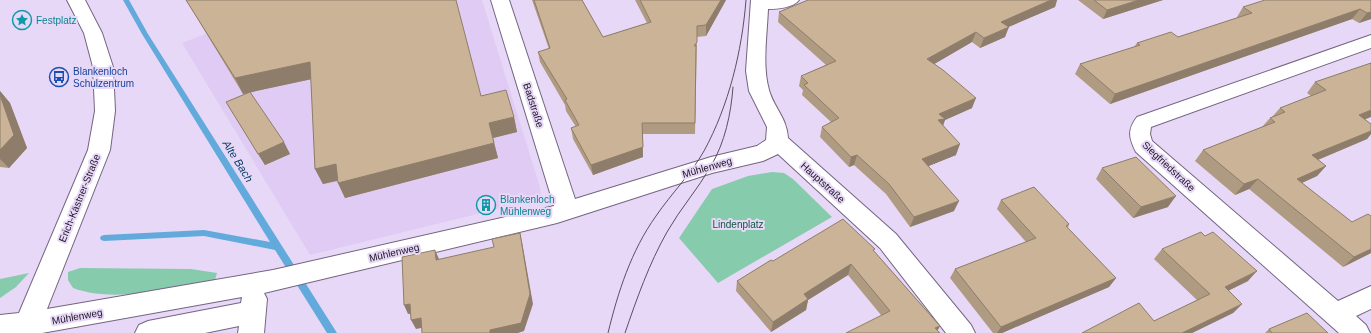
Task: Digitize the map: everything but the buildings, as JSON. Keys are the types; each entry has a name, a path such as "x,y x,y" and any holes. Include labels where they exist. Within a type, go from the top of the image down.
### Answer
{"street":[{"name":"Erich-Kästner-Straße","path":"28,324 99,150 105,111 103,67 93,33 76,0"},
{"name":"Badstraße","path":"500,0 568,210"},
{"path":"777,141 777,127 759,91 756,71 761,2 776,4 790,0"},
{"name":"Siegfriedstraße","path":"1357,333 1144,146 1139,137 1140,128 1144,122 1371,41"},
{"name":"Mühlenweg","path":"0,328 264,282 568,210 712,165 763,153 772,148 777,141"},
{"name":"Hauptstraße","path":"777,141 888,241 962,333"},
{"path":"148,333 252,323 264,282"},
{"path":"1336,314 1371,297"}],"shaded area":[{"path":"292,0 482,0 539,184 541,193 539,199 310,255 182,43"}],"green space":[{"name":"Lindenplatz","path":"772,172 784,173 793,179 832,217 718,283 679,238 712,189 748,176"},
{"path":"80,268 191,269 217,273 215,280 144,293 107,294 90,293 73,288 68,280 68,272"},
{"path":"29,273 16,287 0,298 0,279"}],"waterway":[{"name":"Alte Bach","path":"126,0 145,34 332,333"},
{"path":"104,238 204,233 278,247"}],"tram line":[{"path":"608,333 626,272 639,243 656,216 699,159 721,115 738,58 746,0"},
{"path":"625,333 644,281 661,244 672,224 716,157 724,138 729,118 733,87"}],"place":[{"name":"Festplatz","path":"22,20"},
{"name":"Blankenloch Schulzentrum","path":"59,77"},
{"name":"Blankenloch Mühlenweg","path":"486,205"}]}
